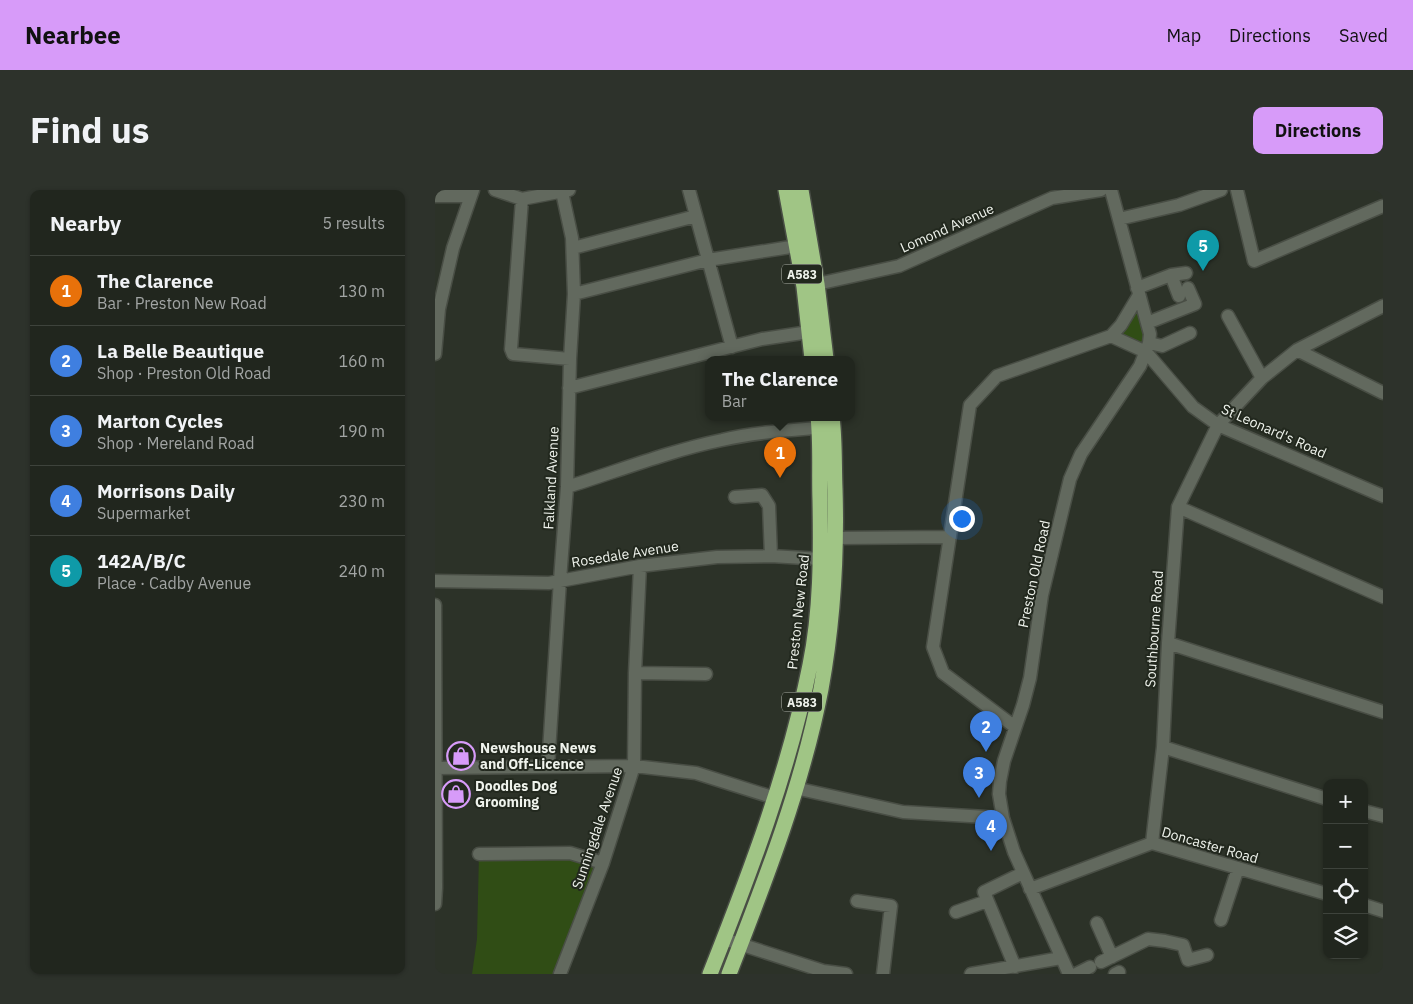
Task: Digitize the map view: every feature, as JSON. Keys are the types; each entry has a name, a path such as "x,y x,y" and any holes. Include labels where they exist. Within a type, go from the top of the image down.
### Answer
{"highway":[{"name":"A583","path":"786,190 797,246 810,286 825,356"},
{"name":"A583","path":"801,190 810,286 809,332 812,356"},
{"name":"A583","path":"729,974 773,858 795,788 821,688 833,604 836,538 826,422"},
{"name":"Preston New Road","path":"711,974 775,798 799,712 810,663 818,602 821,559 826,422"}],"street":[{"path":"495,190 522,200 566,191"},
{"path":"689,190 731,347"},
{"name":"Lomond Avenue","path":"810,286 899,266 1052,198 1101,190"},
{"path":"1111,190 1147,323 1149,334 1148,348"},
{"path":"1119,220 1179,205 1221,190"},
{"path":"1237,190 1254,260 1383,206"},
{"name":"Falkland Avenue","path":"548,767 559,580 567,487 570,359 574,294 573,248 566,191"},
{"path":"435,196 472,193 453,248 437,309 435,354"},
{"path":"522,200 511,349 513,354 570,359"},
{"path":"573,248 696,216"},
{"path":"574,294 708,260 797,246"},
{"path":"1015,727 943,673 933,647 970,404 997,376 1111,336 1121,325 1138,292 1171,275 1186,274"},
{"path":"1147,323 1195,304 1171,275"},
{"name":"Southbourne Road","path":"1152,844 1163,747 1178,507 1218,425 1262,378 1297,350 1383,306"},
{"path":"1228,316 1262,378"},
{"path":"569,388 762,339 809,332"},
{"path":"1111,336 1148,348 1162,346 1190,333"},
{"name":"St Leonard's Road","path":"1148,348 1193,407 1218,425 1383,496"},
{"name":"Preston Old Road","path":"1069,974 1014,852 1003,818 999,794 1000,781 1004,761 1030,678 1043,595 1070,479 1081,454 1136,374 1148,348"},
{"path":"1297,350 1383,393"},
{"path":"567,487 723,439 826,422"},
{"path":"735,497 762,495 766,500 769,506 771,556"},
{"path":"1178,507 1383,597"},
{"path":"836,538 950,537"},
{"name":"Rosedale Avenue","path":"435,581 549,583 640,566 717,557 771,556 821,559"},
{"name":"Sunningdale Avenue","path":"561,974 603,863 634,766 635,673 640,566"},
{"path":"435,605 435,904"},
{"path":"1168,643 1383,712"},
{"path":"635,673 706,674"},
{"path":"1163,747 1323,798"},
{"path":"435,768 634,766 696,773 775,798"},
{"path":"795,788 903,812 1003,818"},
{"path":"1368,811 1383,816"},
{"name":"Doncaster Road","path":"1030,889 1152,844 1323,893"},
{"path":"479,854 570,853 603,863"},
{"path":"1221,920 1238,868"},
{"path":"1015,967 983,892 1023,873"},
{"path":"857,901 891,906 883,974"},
{"path":"957,912 987,901"},
{"path":"1368,907 1383,911"},
{"path":"1097,923 1101,962"},
{"path":"724,939 823,972 846,974"},
{"path":"1076,974 1148,939 1183,945 1188,960 1207,955"},
{"path":"973,974 1061,958"}],"green space":[{"path":"1138,306 1145,331 1144,346 1121,335"},
{"path":"479,854 597,860 553,974 472,974 477,939"}],"place":[{"name":"142A/B/C","path":"1203,271"},
{"name":"The Clarence","path":"780,478"},
{"name":"La Belle Beautique","path":"986,752"},
{"name":"Newshouse News and Off-Licence","path":"461,756"},
{"name":"Doodles Dog Grooming","path":"456,794"},
{"name":"Marton Cycles","path":"979,798"},
{"name":"Morrisons Daily","path":"991,851"}]}
